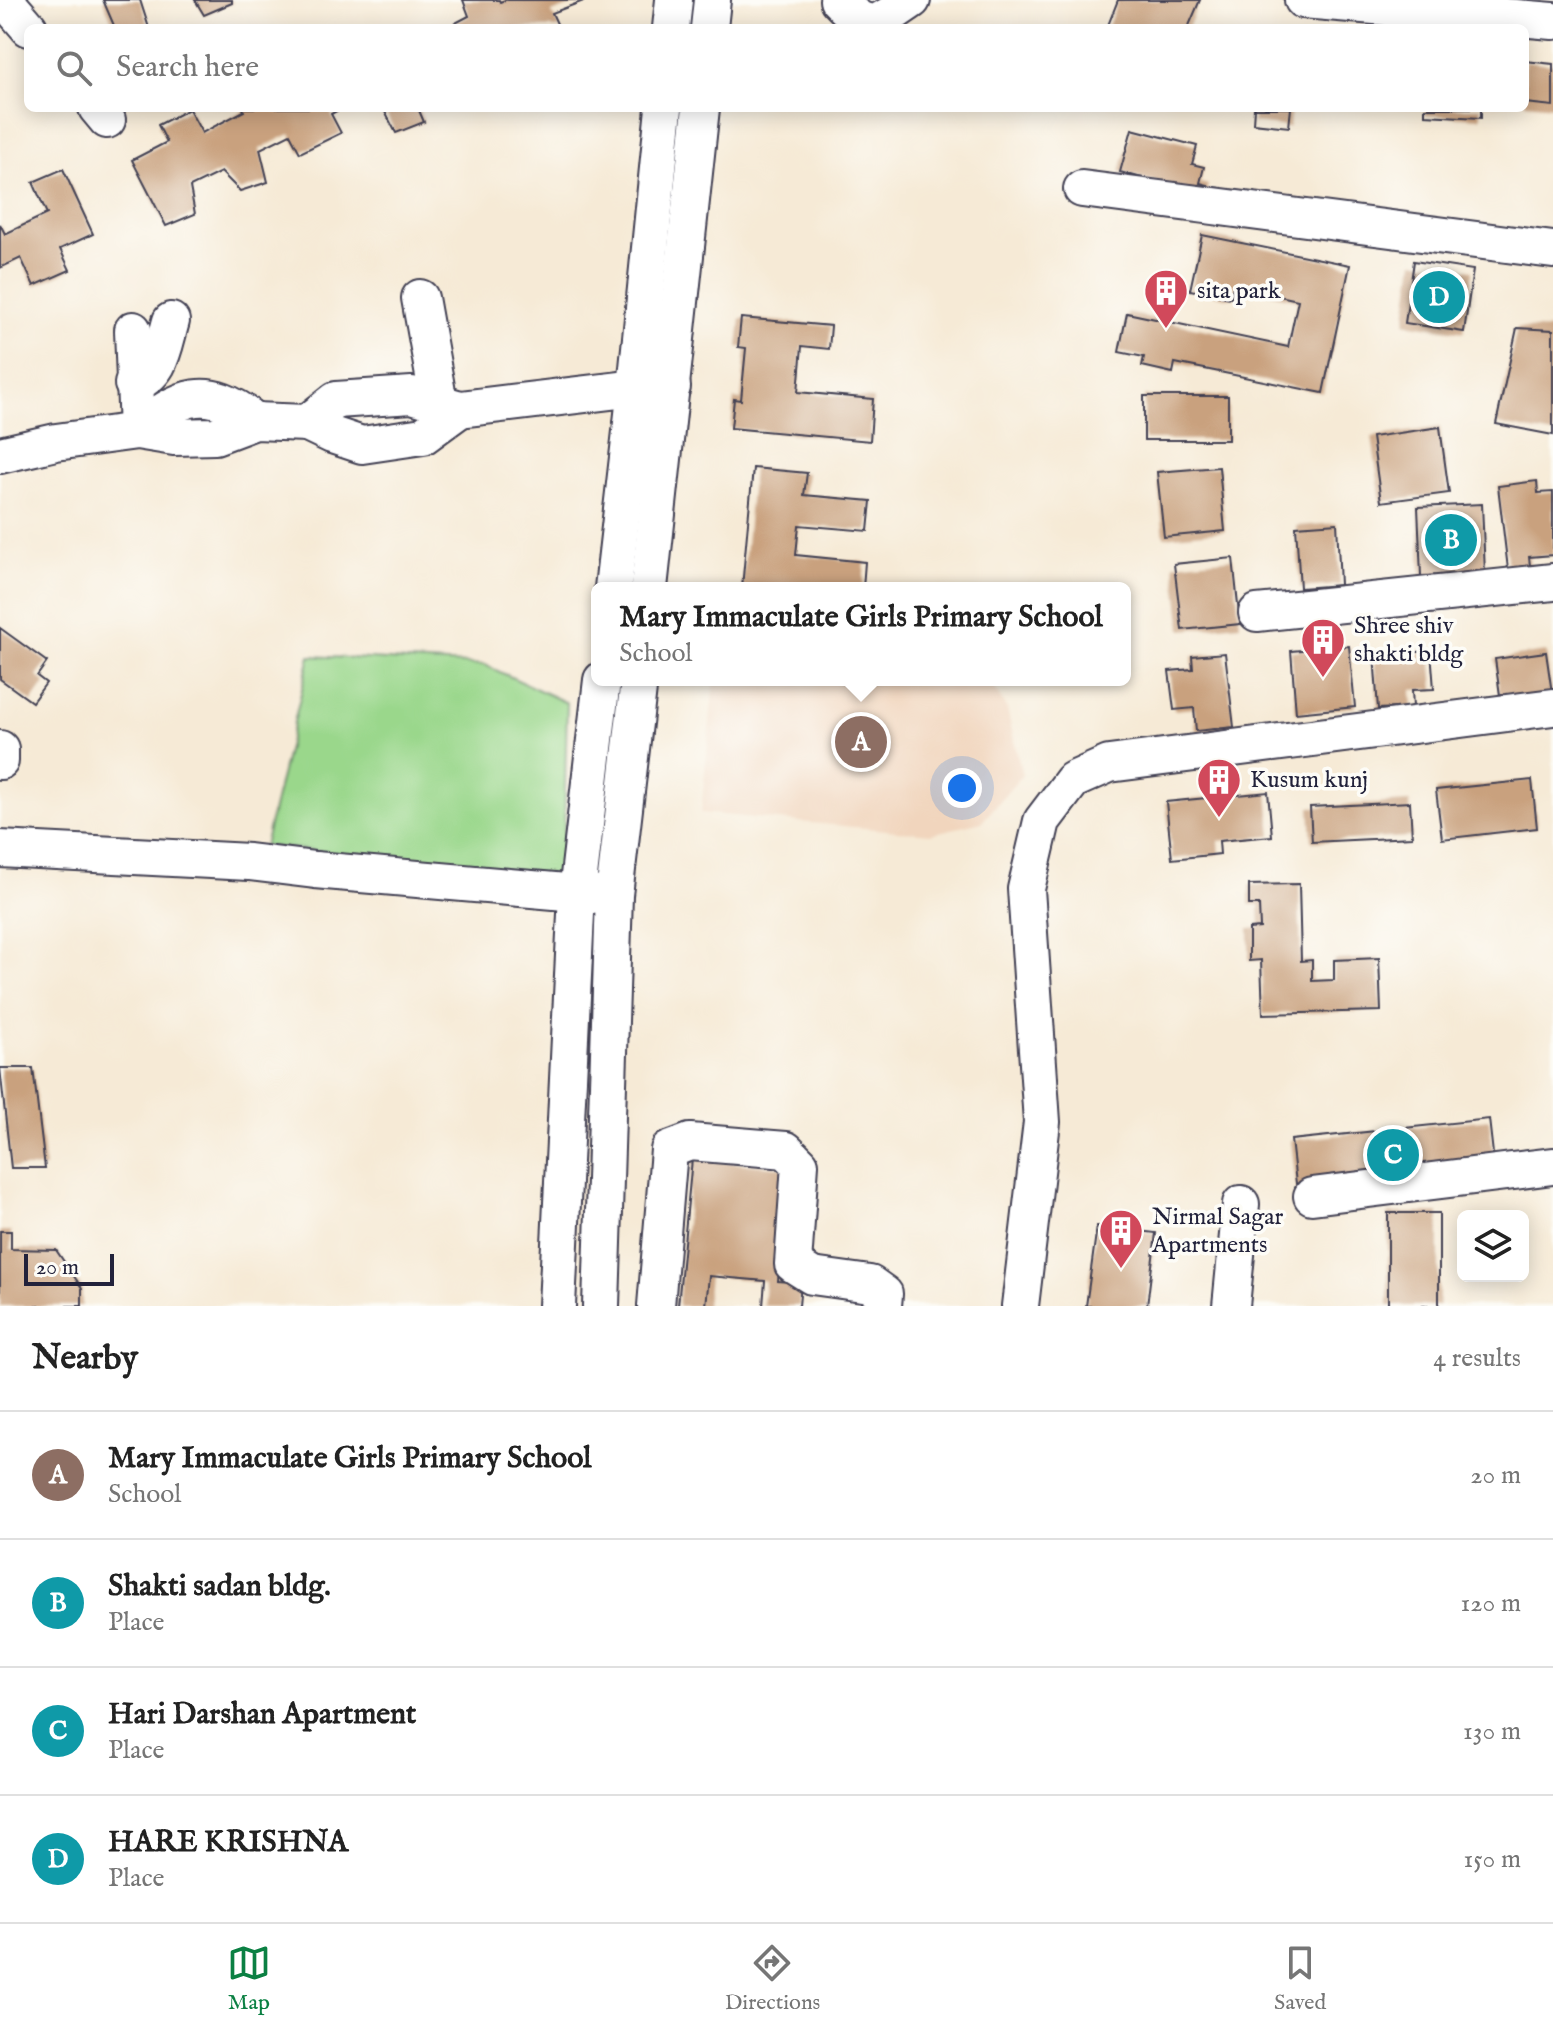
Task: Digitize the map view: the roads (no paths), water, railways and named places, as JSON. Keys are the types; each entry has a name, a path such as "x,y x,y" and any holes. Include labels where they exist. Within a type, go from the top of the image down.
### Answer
{"street":[{"path":"5,0 26,24"},
{"path":"671,24 674,0"},
{"path":"709,24 712,0"},
{"path":"838,0 858,21 869,23 881,21 912,0"},
{"path":"1303,0 1553,21"},
{"path":"614,582 664,112"},
{"path":"650,582 701,112"},
{"path":"1082,189 1553,250"},
{"path":"420,298 447,411"},
{"path":"133,384 147,379 158,368 171,321"},
{"path":"133,330 137,431"},
{"path":"0,455 56,442 137,431 174,437 215,436 255,421 307,423 362,445 423,436 447,411 636,388 672,387"},
{"path":"1257,613 1553,582"},
{"path":"557,1306 577,893 601,686"},
{"path":"601,1306 614,895 638,686"},
{"path":"1020,1306 1042,1122 1026,889 1042,821 1073,780 1109,764 1553,707"},
{"path":"0,749 0,761"},
{"path":"0,849 249,862 614,895"},
{"path":"656,1306 669,1150 690,1142 786,1150 800,1164 793,1264 811,1291 870,1284 884,1294 883,1306"},
{"path":"1312,1196 1553,1166"},
{"path":"1231,1306 1241,1204"}],"place":[{"name":"HARE KRISHNA","path":"1439,297"},
{"name":"sita park","path":"1166,330"},
{"name":"Shakti sadan bldg.","path":"1451,540"},
{"name":"Shree shiv shakti bldg","path":"1323,679"},
{"name":"Mary Immaculate Girls Primary School","path":"861,742"},
{"name":"Kusum kunj","path":"1219,819"},
{"name":"Hari Darshan Apartment","path":"1393,1155"},
{"name":"Nirmal Sagar Apartments","path":"1121,1270"}]}
